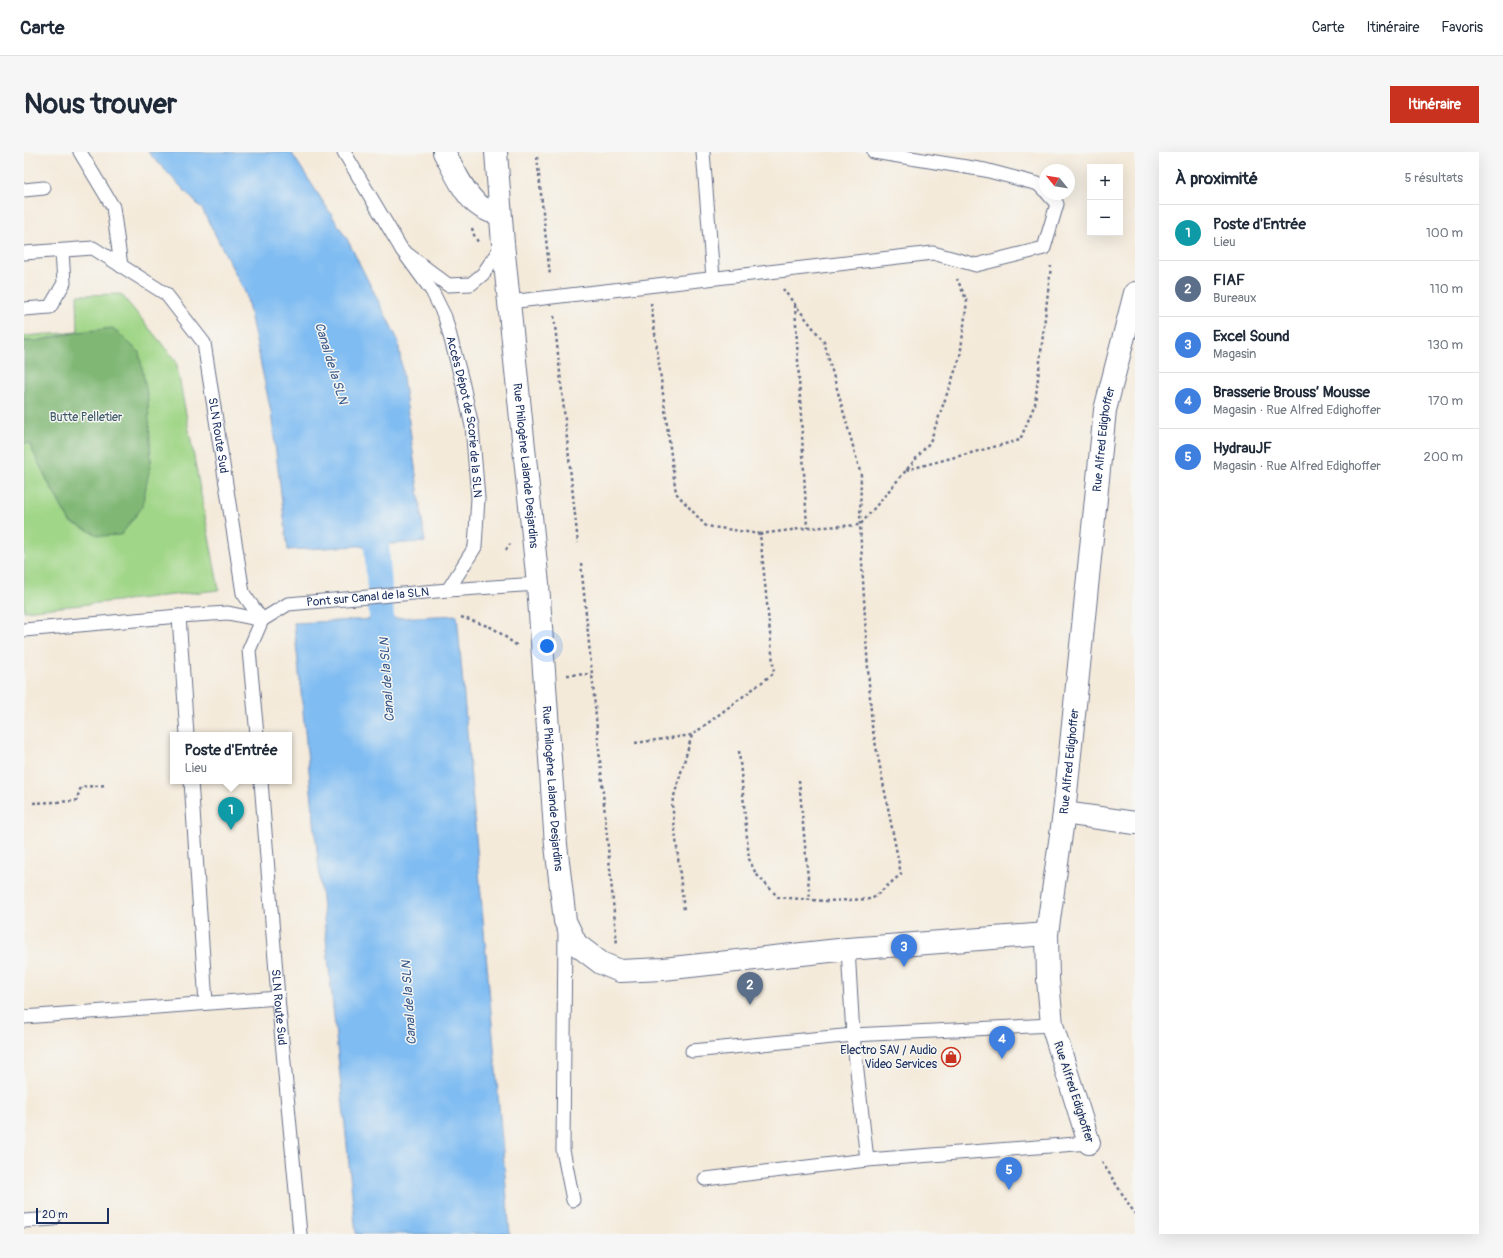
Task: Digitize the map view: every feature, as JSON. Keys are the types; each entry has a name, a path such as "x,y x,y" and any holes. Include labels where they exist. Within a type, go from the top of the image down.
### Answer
{"street":[{"path":"444,152 468,194 478,205 487,210 500,214"},
{"name":"Rue Philogène Lalande Desjardins","path":"496,152 500,214 538,584 556,844 565,921 576,944 601,963 620,971 663,969 848,949 1047,934"},
{"name":"Rue Alfred Edighoffer","path":"1089,1143 1052,1025 1048,980 1047,934 1064,813 1105,410 1135,293"},
{"path":"1064,813 1135,823"}],"lane":[{"path":"80,152 113,207 121,266"},
{"name":"Accès Dépot de Scorie de la SLN","path":"344,152 402,250 432,291 445,317 462,381 472,426 478,498 475,547 448,590"},
{"path":"703,152 714,278"},
{"path":"874,152 985,170 1039,185"},
{"path":"24,190 44,188"},
{"path":"509,302 933,253 976,265 1044,248 1057,204 1053,200"},
{"name":"Accès Dépot de Scorie de la SLN","path":"402,250 448,285 471,284 483,274 503,244"},
{"name":"SLN Route Sud","path":"24,253 93,248 166,294 204,343 243,594 262,620"},
{"path":"24,309 50,307 64,283 62,250"},
{"name":"Pont sur Canal de la SLN","path":"262,620 288,604 538,584"},
{"path":"24,630 228,613 262,620 249,650 257,732"},
{"path":"179,616 187,732"},
{"path":"191,784 206,1003"},
{"name":"SLN Route Sud","path":"261,784 278,998 300,1234"},
{"path":"565,921 563,1150 573,1200"},
{"path":"848,949 853,1035 867,1160"},
{"path":"24,1017 278,998"},
{"path":"692,1051 853,1035 1052,1025"},
{"path":"705,1178 867,1160 1089,1143"},
{"path":"24,1221 53,1219"}],"path":[{"path":"537,156 550,276"},
{"path":"905,470 1020,440 1035,404 1052,263 1044,248"},
{"path":"648,285 676,493 706,526 760,534 807,528 860,524 930,442 960,357 967,301 950,264 933,253"},
{"path":"738,751 749,859 756,874 778,897 826,901 872,899 901,874 872,726 860,524 861,475 824,342 769,271"},
{"path":"795,304 807,528"},
{"path":"554,313 578,543"},
{"path":"635,743 692,734 774,673 760,534"},
{"path":"580,564 620,971"},
{"path":"461,618 493,628 526,651"},
{"path":"565,675 592,674"},
{"path":"684,910 672,803 692,734"},
{"path":"799,780 810,900"},
{"path":"33,803 76,801 81,787 107,785"},
{"name":"Rue Alfred Edighoffer","path":"1089,1143 1135,1214"}],"green space":[{"path":"121,294 176,361 219,590 24,611 24,443 29,443 70,522 151,462 149,436 78,332 77,295"},
{"name":"Butte Pelletier","path":"113,328 139,352 148,399 151,462 142,507 121,535 100,536 70,522 29,443 24,443 24,341 36,341 78,332"},
{"path":"78,332 36,341 24,341 24,336"}],"water":[{"path":"148,152 291,152 347,239 398,340 425,542 288,550 271,412 246,294 202,209"},
{"path":"457,615 510,1234 356,1234 294,623"}],"waterway":[{"name":"Canal de la SLN","path":"374,511 384,652"}],"place":[{"name":"Poste d'Entrée","path":"231,830"},
{"name":"Excel Sound","path":"904,967"},
{"name":"FIAF","path":"750,1005"},
{"name":"Electro SAV / Audio Video Services","path":"951,1057"},
{"name":"Brasserie Brouss’ Mousse","path":"1002,1059"},
{"name":"HydrauJF","path":"1009,1190"}]}
